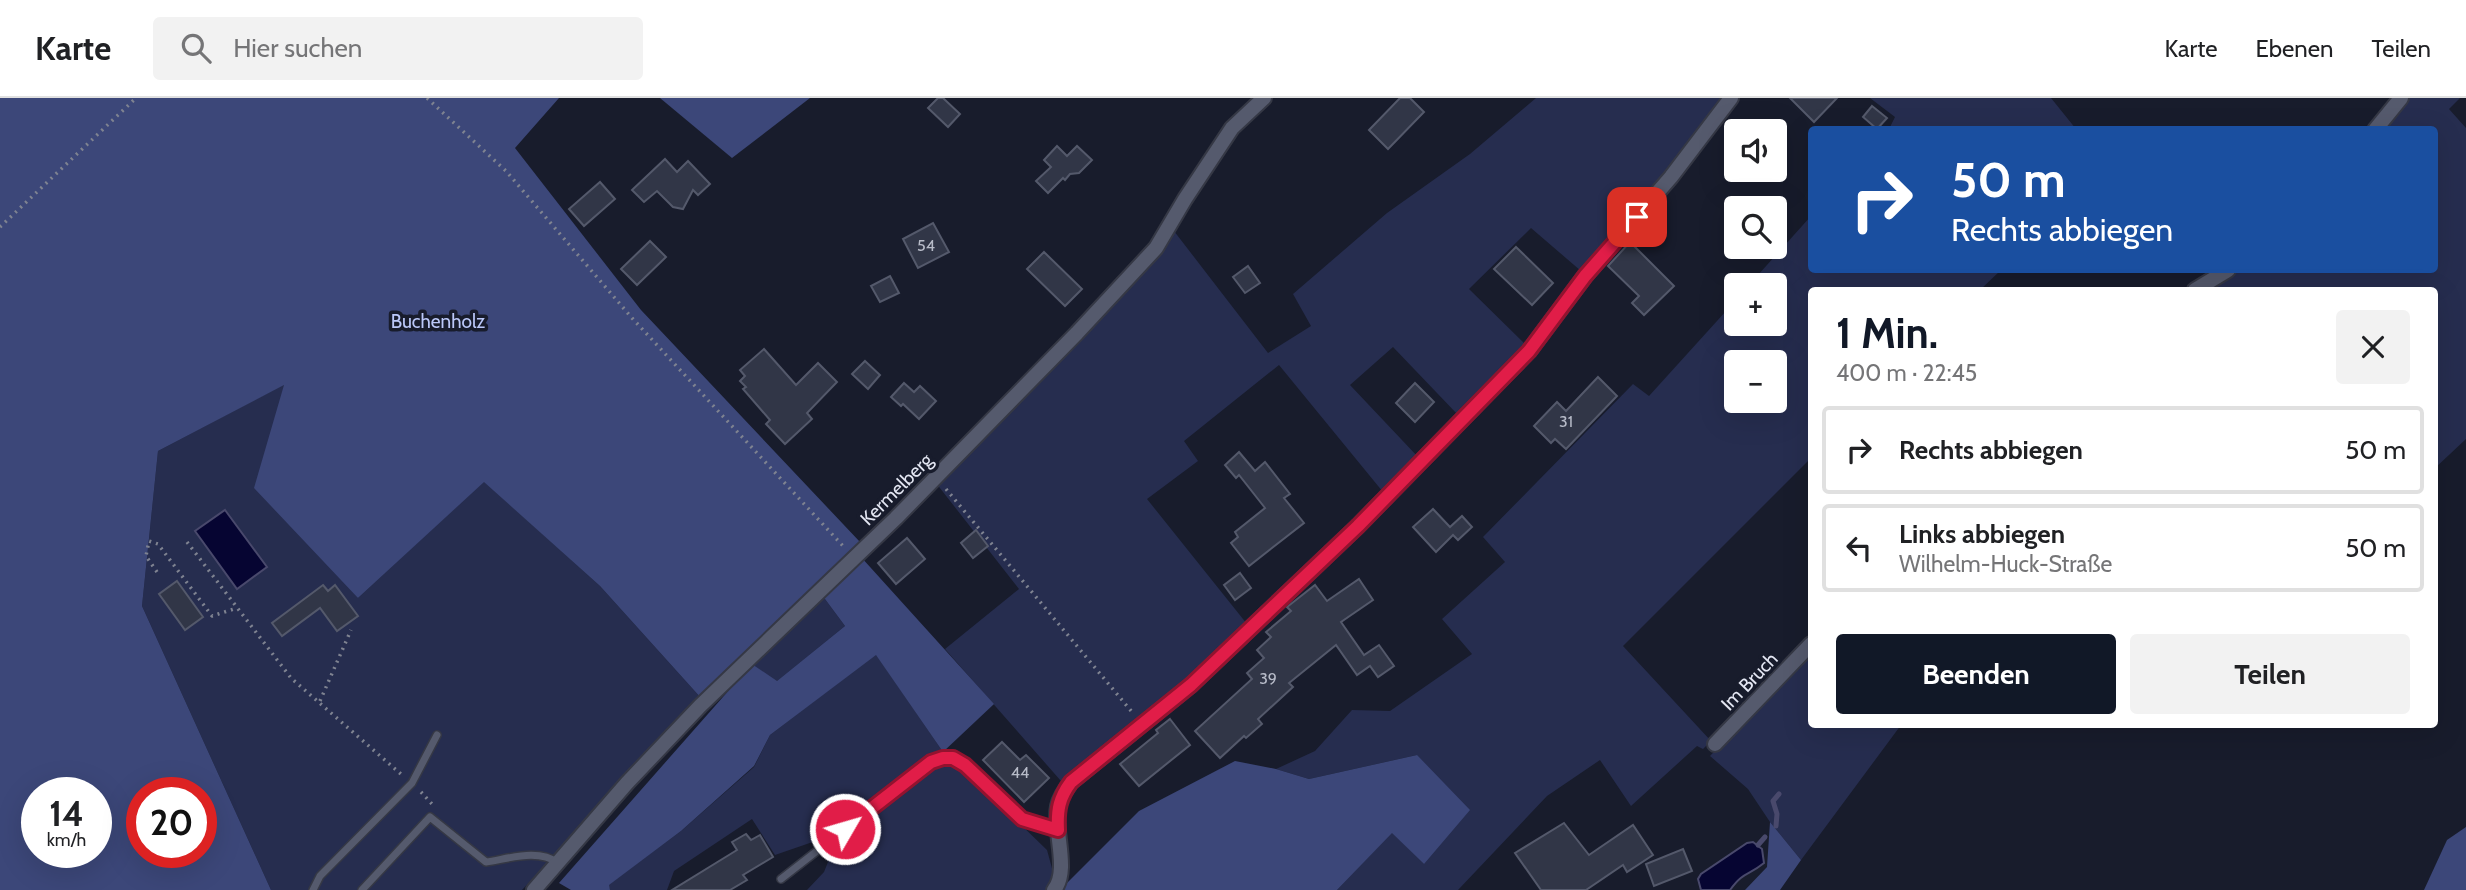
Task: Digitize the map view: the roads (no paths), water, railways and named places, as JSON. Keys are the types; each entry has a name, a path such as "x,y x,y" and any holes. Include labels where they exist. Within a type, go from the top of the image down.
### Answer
{"street":[{"name":"Kermelberg","path":"534,890 627,783 700,706 936,477 1156,248 1232,128 1264,98"},
{"path":"1054,890 1061,871 1057,808 1062,794 1071,782 1191,685 1358,526 1529,351 1585,276 1671,177 1731,98"},
{"path":"2378,126 2401,98"},
{"path":"2200,287 2223,273"},
{"name":"Im Bruch","path":"1714,744 1808,647"}],"lane":[{"path":"313,890 320,876 412,783 437,735"},
{"path":"781,879 931,762 943,758 953,758 965,765 1022,819 1058,830"},
{"path":"362,890 430,817 486,862 538,855 552,858 558,863"}],"waterway":[{"path":"1776,826 1777,814 1773,801 1779,794"},
{"path":"1758,845 1765,837"}],"park label":[{"name":"Buchenholz","path":"438,321"}]}
